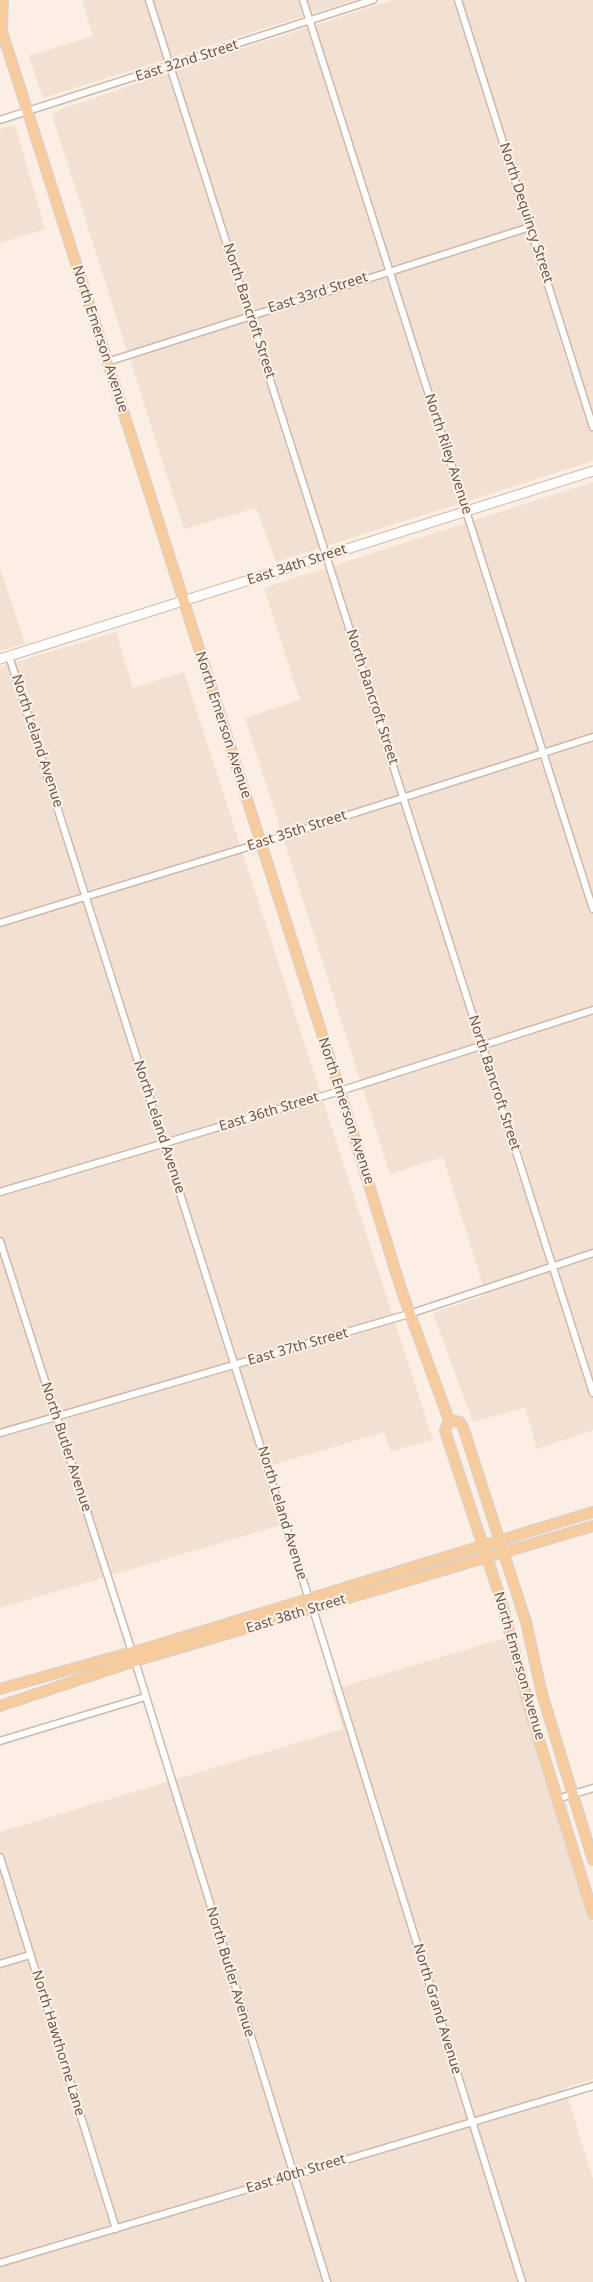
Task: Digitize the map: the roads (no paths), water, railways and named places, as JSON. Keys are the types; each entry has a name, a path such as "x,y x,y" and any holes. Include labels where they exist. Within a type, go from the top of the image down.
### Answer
{"main road":[{"name":"North Emerson Avenue","path":"3,0 1,26 340,1091 409,1314 449,1420 444,1431 487,1557 593,1914"},
{"name":"East 34th Street","path":"0,659 593,471"},
{"name":"North Emerson Avenue","path":"449,1420 460,1422 463,1427 501,1541 526,1622 542,1694 593,1860"},
{"name":"East 38th Street","path":"0,1706 133,1657 309,1599 593,1512"},
{"name":"East 38th Street","path":"0,1689 133,1657 313,1609 593,1526"}],"street":[{"name":"North Bancroft Street","path":"149,0 593,1394"},
{"name":"North Riley Avenue","path":"303,0 593,909"},
{"name":"East 32nd Street","path":"0,120 373,0"},
{"name":"North Dequincy Street","path":"458,0 593,427"},
{"name":"East 33rd Street","path":"107,362 390,270 530,227"},
{"name":"North Leland Avenue","path":"9,656 309,1599"},
{"name":"East 35th Street","path":"0,923 261,843 593,737"},
{"name":"East 36th Street","path":"0,1192 340,1091 593,1010"},
{"name":"North Butler Avenue","path":"0,1241 133,1657 327,2282"},
{"name":"East 37th Street","path":"0,1433 409,1314 552,1265 593,1253"},
{"name":"North Grand Avenue","path":"313,1609 522,2282"},
{"path":"0,1741 145,1697"},
{"path":"558,1799 593,1788"},
{"name":"North Hawthorne Lane","path":"0,1857 116,2229"},
{"path":"0,1964 30,1954"},
{"name":"East 40th Street","path":"0,2263 593,2086"}]}
